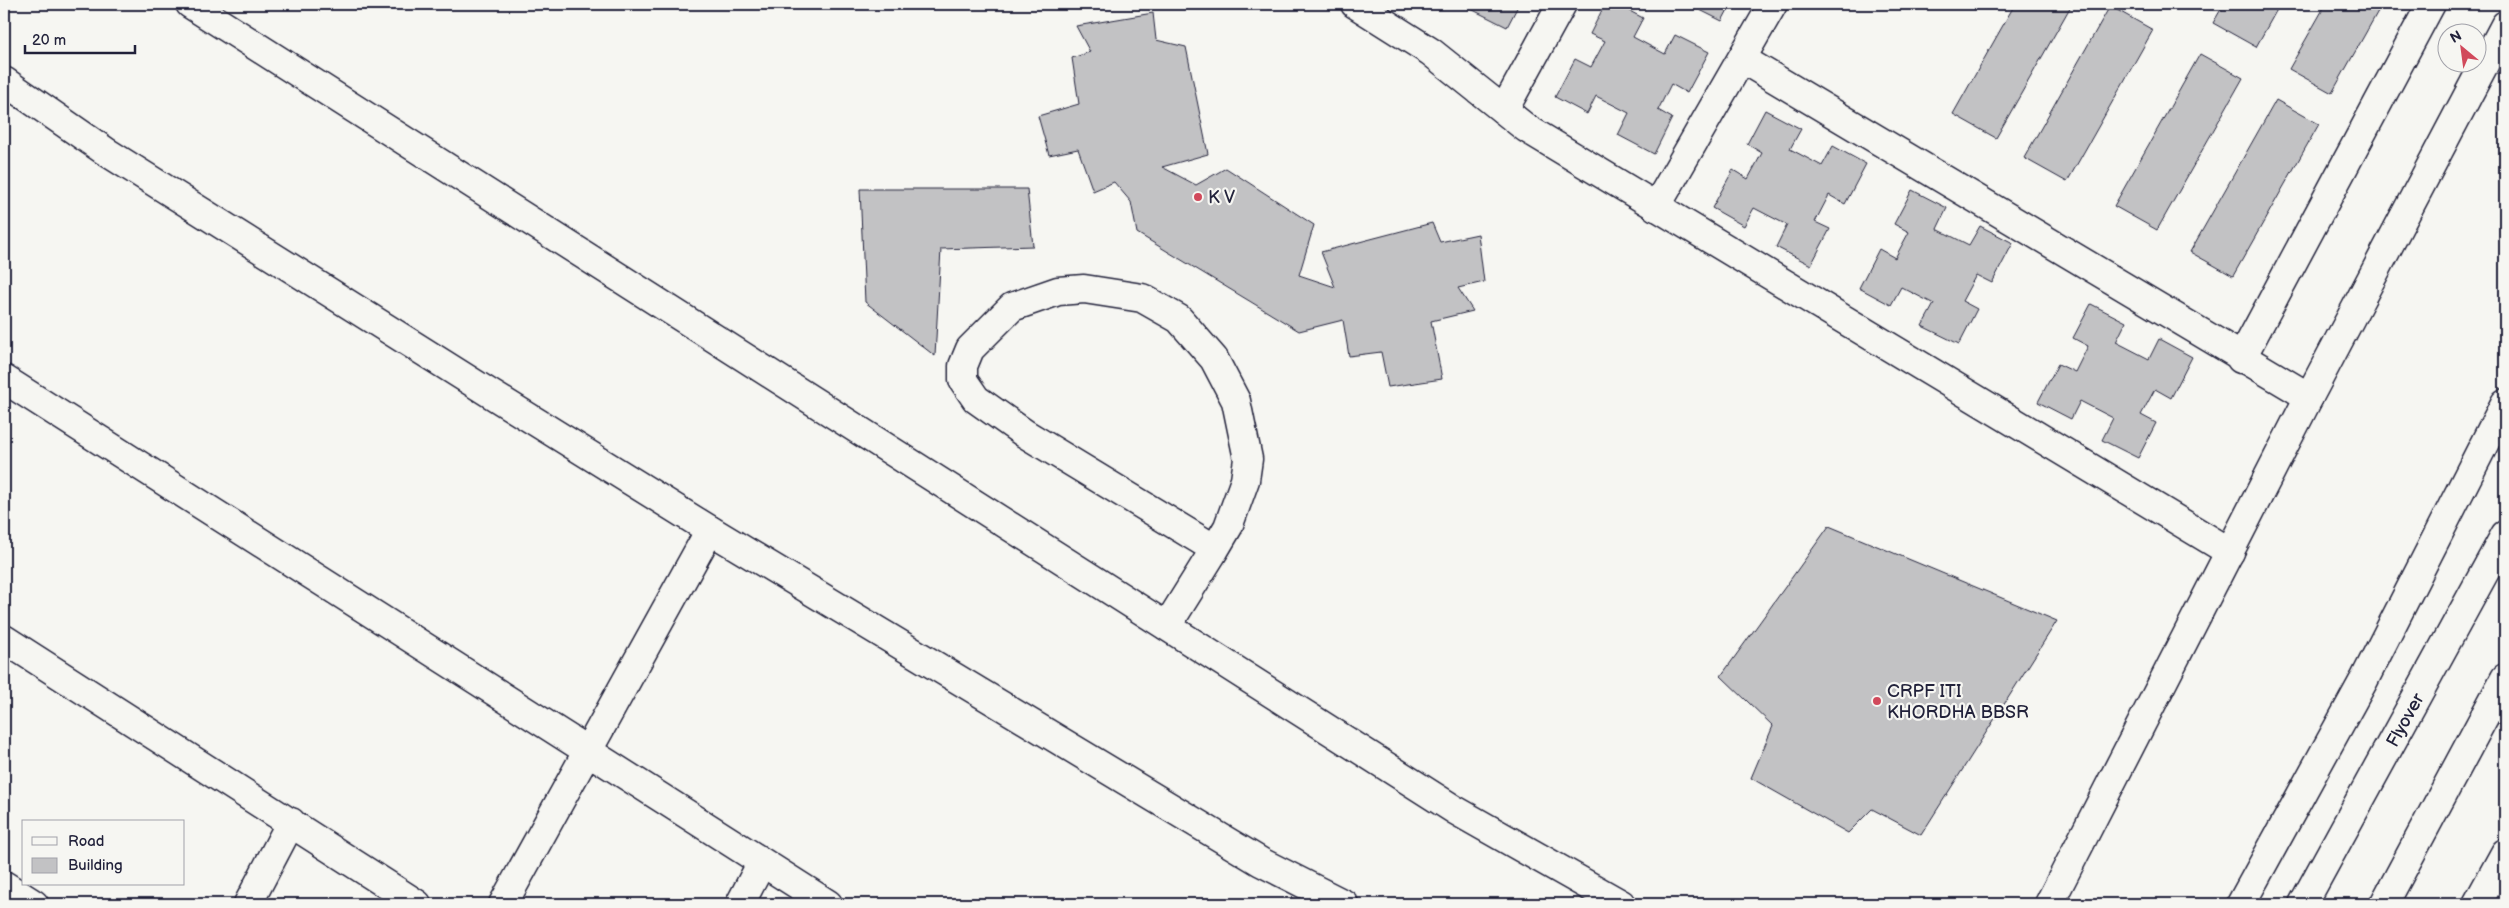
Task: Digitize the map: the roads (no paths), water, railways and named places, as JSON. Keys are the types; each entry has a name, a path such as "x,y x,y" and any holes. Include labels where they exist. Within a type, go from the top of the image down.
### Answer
{"main road":[{"path":"190,4 1455,810 1621,904"},
{"path":"1354,4 1431,52 1526,128 2230,552"},
{"path":"1504,110 1562,4"},
{"path":"1656,207 1773,4"},
{"path":"2241,359 2431,4"},
{"path":"2048,904 2309,397 2505,25"},
{"path":"1742,59 2241,359 2309,397"},
{"path":"4,81 114,156 710,530 1260,862 1344,904"},
{"path":"1167,626 1215,549 1228,527 1245,480 1248,459 1246,441 1236,402 1214,359 1179,319 1142,298 1084,289 1058,291 1012,307 970,349 963,366 963,380 976,399 1024,432 1215,549"},
{"path":"4,379 588,750 761,864 828,904"},
{"path":"2241,904 2364,680 2505,403"},
{"path":"503,904 710,530"},
{"name":"Flyover","path":"2303,904 2505,535"},
{"path":"4,638 417,904"},
{"path":"2384,904 2505,678"},
{"path":"248,904 291,822"},
{"path":"2477,904 2505,853"},
{"path":"740,904 761,864"},
{"path":"4,885 34,904"}],"place":[{"name":"K V","path":"1198,197"},
{"name":"CRPF ITI KHORDHA BBSR","path":"1877,701"}]}
